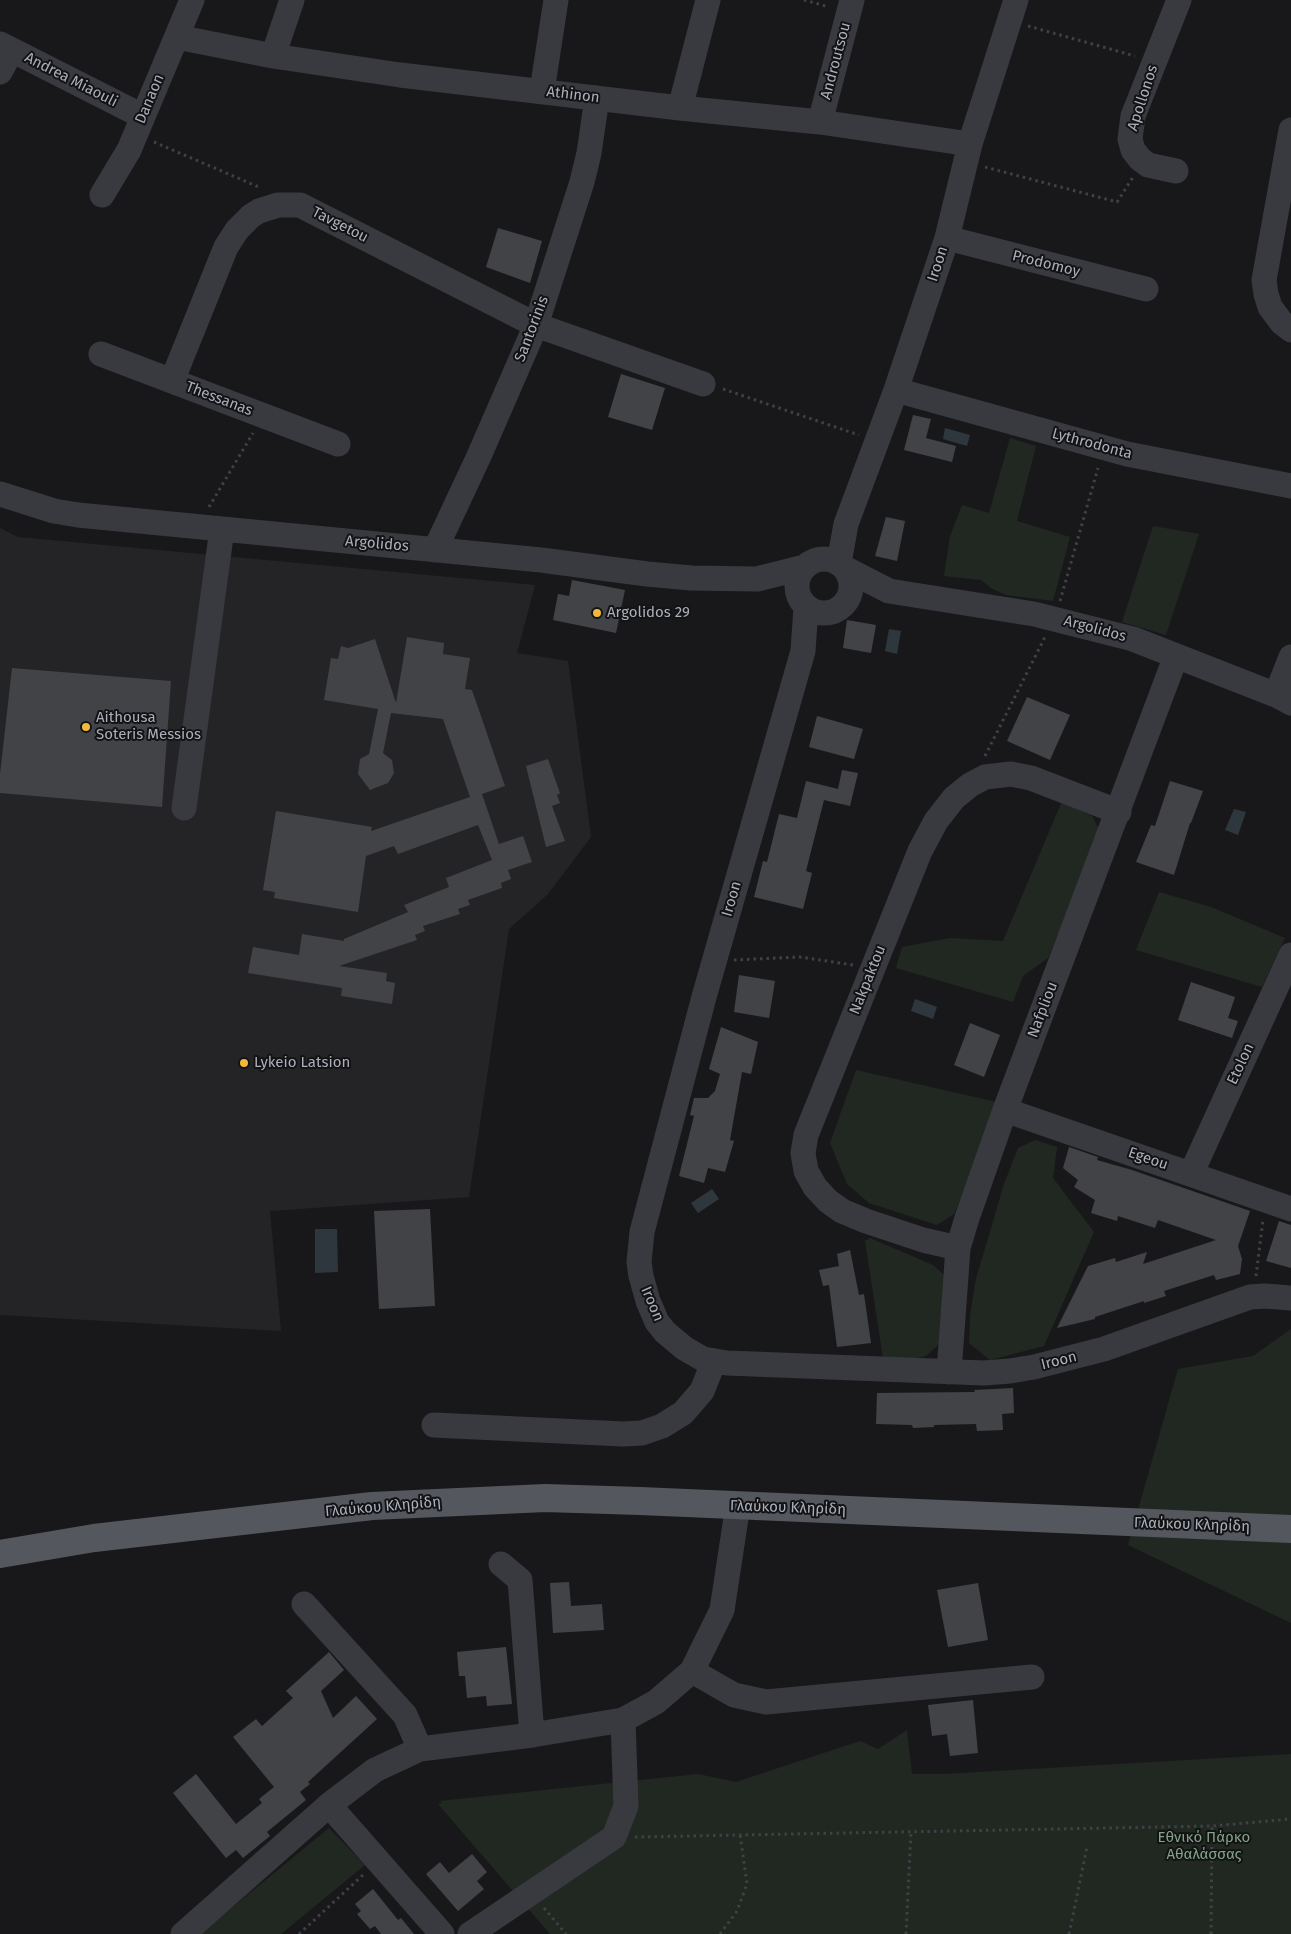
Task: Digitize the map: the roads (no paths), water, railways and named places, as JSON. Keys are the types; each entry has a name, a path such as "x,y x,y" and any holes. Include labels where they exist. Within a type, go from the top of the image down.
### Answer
{"main road":[{"name":"Γλαύκου Κληρίδη","path":"737,1514 1291,1546"},
{"name":"Γλαύκου Κληρίδη","path":"0,1554 94,1538 285,1517 373,1518 462,1515 638,1518 737,1514 1291,1529"}],"street":[{"name":"Danaon","path":"102,195 128,150 192,0"},
{"path":"273,56 292,0"},
{"path":"542,91 556,0"},
{"path":"680,108 708,0"},
{"name":"Apollonos","path":"1176,171 1148,165 1143,161 1133,150 1130,129 1179,0"},
{"name":"Androutsou","path":"820,122 850,6"},
{"name":"Iroon","path":"828,564 846,524 896,390 947,238 967,153 1012,11"},
{"name":"Athinon","path":"177,37 273,56 400,75 680,108 820,122 967,153"},
{"path":"0,72 6,47"},
{"name":"Andrea Miaouli","path":"6,47 139,125"},
{"name":"Santorinis","path":"435,550 479,456 536,325 582,182 589,154 597,98"},
{"path":"1291,130 1264,280 1270,307 1282,324 1291,330"},
{"name":"Tavgetou","path":"172,381 231,238 242,223 267,208 300,205 536,325 703,384"},
{"name":"Prodomoy","path":"947,238 1146,289"},
{"name":"Thessanas","path":"101,354 338,444"},
{"name":"Lythrodonta","path":"896,390 1127,454 1291,486"},
{"name":"Argolidos","path":"0,494 54,511 78,515 541,560 647,574 698,578 757,579 828,564 889,591 1034,614 1133,640 1284,699"},
{"path":"184,808 222,530"},
{"path":"828,564 850,577 852,586 850,595 839,607 823,613 802,600 797,583 799,574 828,564"},
{"name":"Argolidos","path":"757,579 802,600"},
{"name":"Argolidos","path":"839,607 889,591"},
{"name":"Iroon","path":"802,600 803,651 714,960 642,1232 641,1276 648,1301 657,1322 665,1332 684,1348 704,1359 714,1361 754,1365 948,1372 1010,1371 1112,1347 1237,1300 1254,1297 1291,1298"},
{"name":"Iroon","path":"803,651 839,607"},
{"name":"Nafpliou","path":"948,1372 958,1248 1005,1110 1119,812 1176,656"},
{"path":"1284,699 1291,657"},
{"name":"Nakpaktou","path":"958,1248 894,1231 842,1211 820,1194 810,1180 806,1171 803,1153 806,1135 930,831 942,812 970,785 985,777 994,775 1022,775 1119,812"},
{"name":"Etolon","path":"1191,1174 1291,955"},
{"name":"Egeou","path":"1005,1110 1291,1209"},
{"path":"434,1425 623,1434 642,1433 662,1426 683,1414 702,1390 714,1361"},
{"path":"183,1934 329,1805 375,1770 420,1749 532,1735 623,1720 656,1702 692,1671 722,1610 737,1514"},
{"path":"501,1564 520,1580 532,1735"},
{"path":"304,1604 405,1715 420,1749"},
{"path":"692,1671 734,1695 766,1702 1032,1677"},
{"path":"470,1934 614,1837 626,1806 623,1720"},
{"path":"329,1805 442,1934"}],"place":[{"name":"Argolidos 29","path":"597,613"},
{"name":"Aithousa Soteris Messios","path":"86,727"},
{"name":"Lykeio Latsion","path":"244,1063"}],"park label":[{"name":"Εθνικό Πάρκο Αθαλάσσας","path":"1204,1846"}]}
